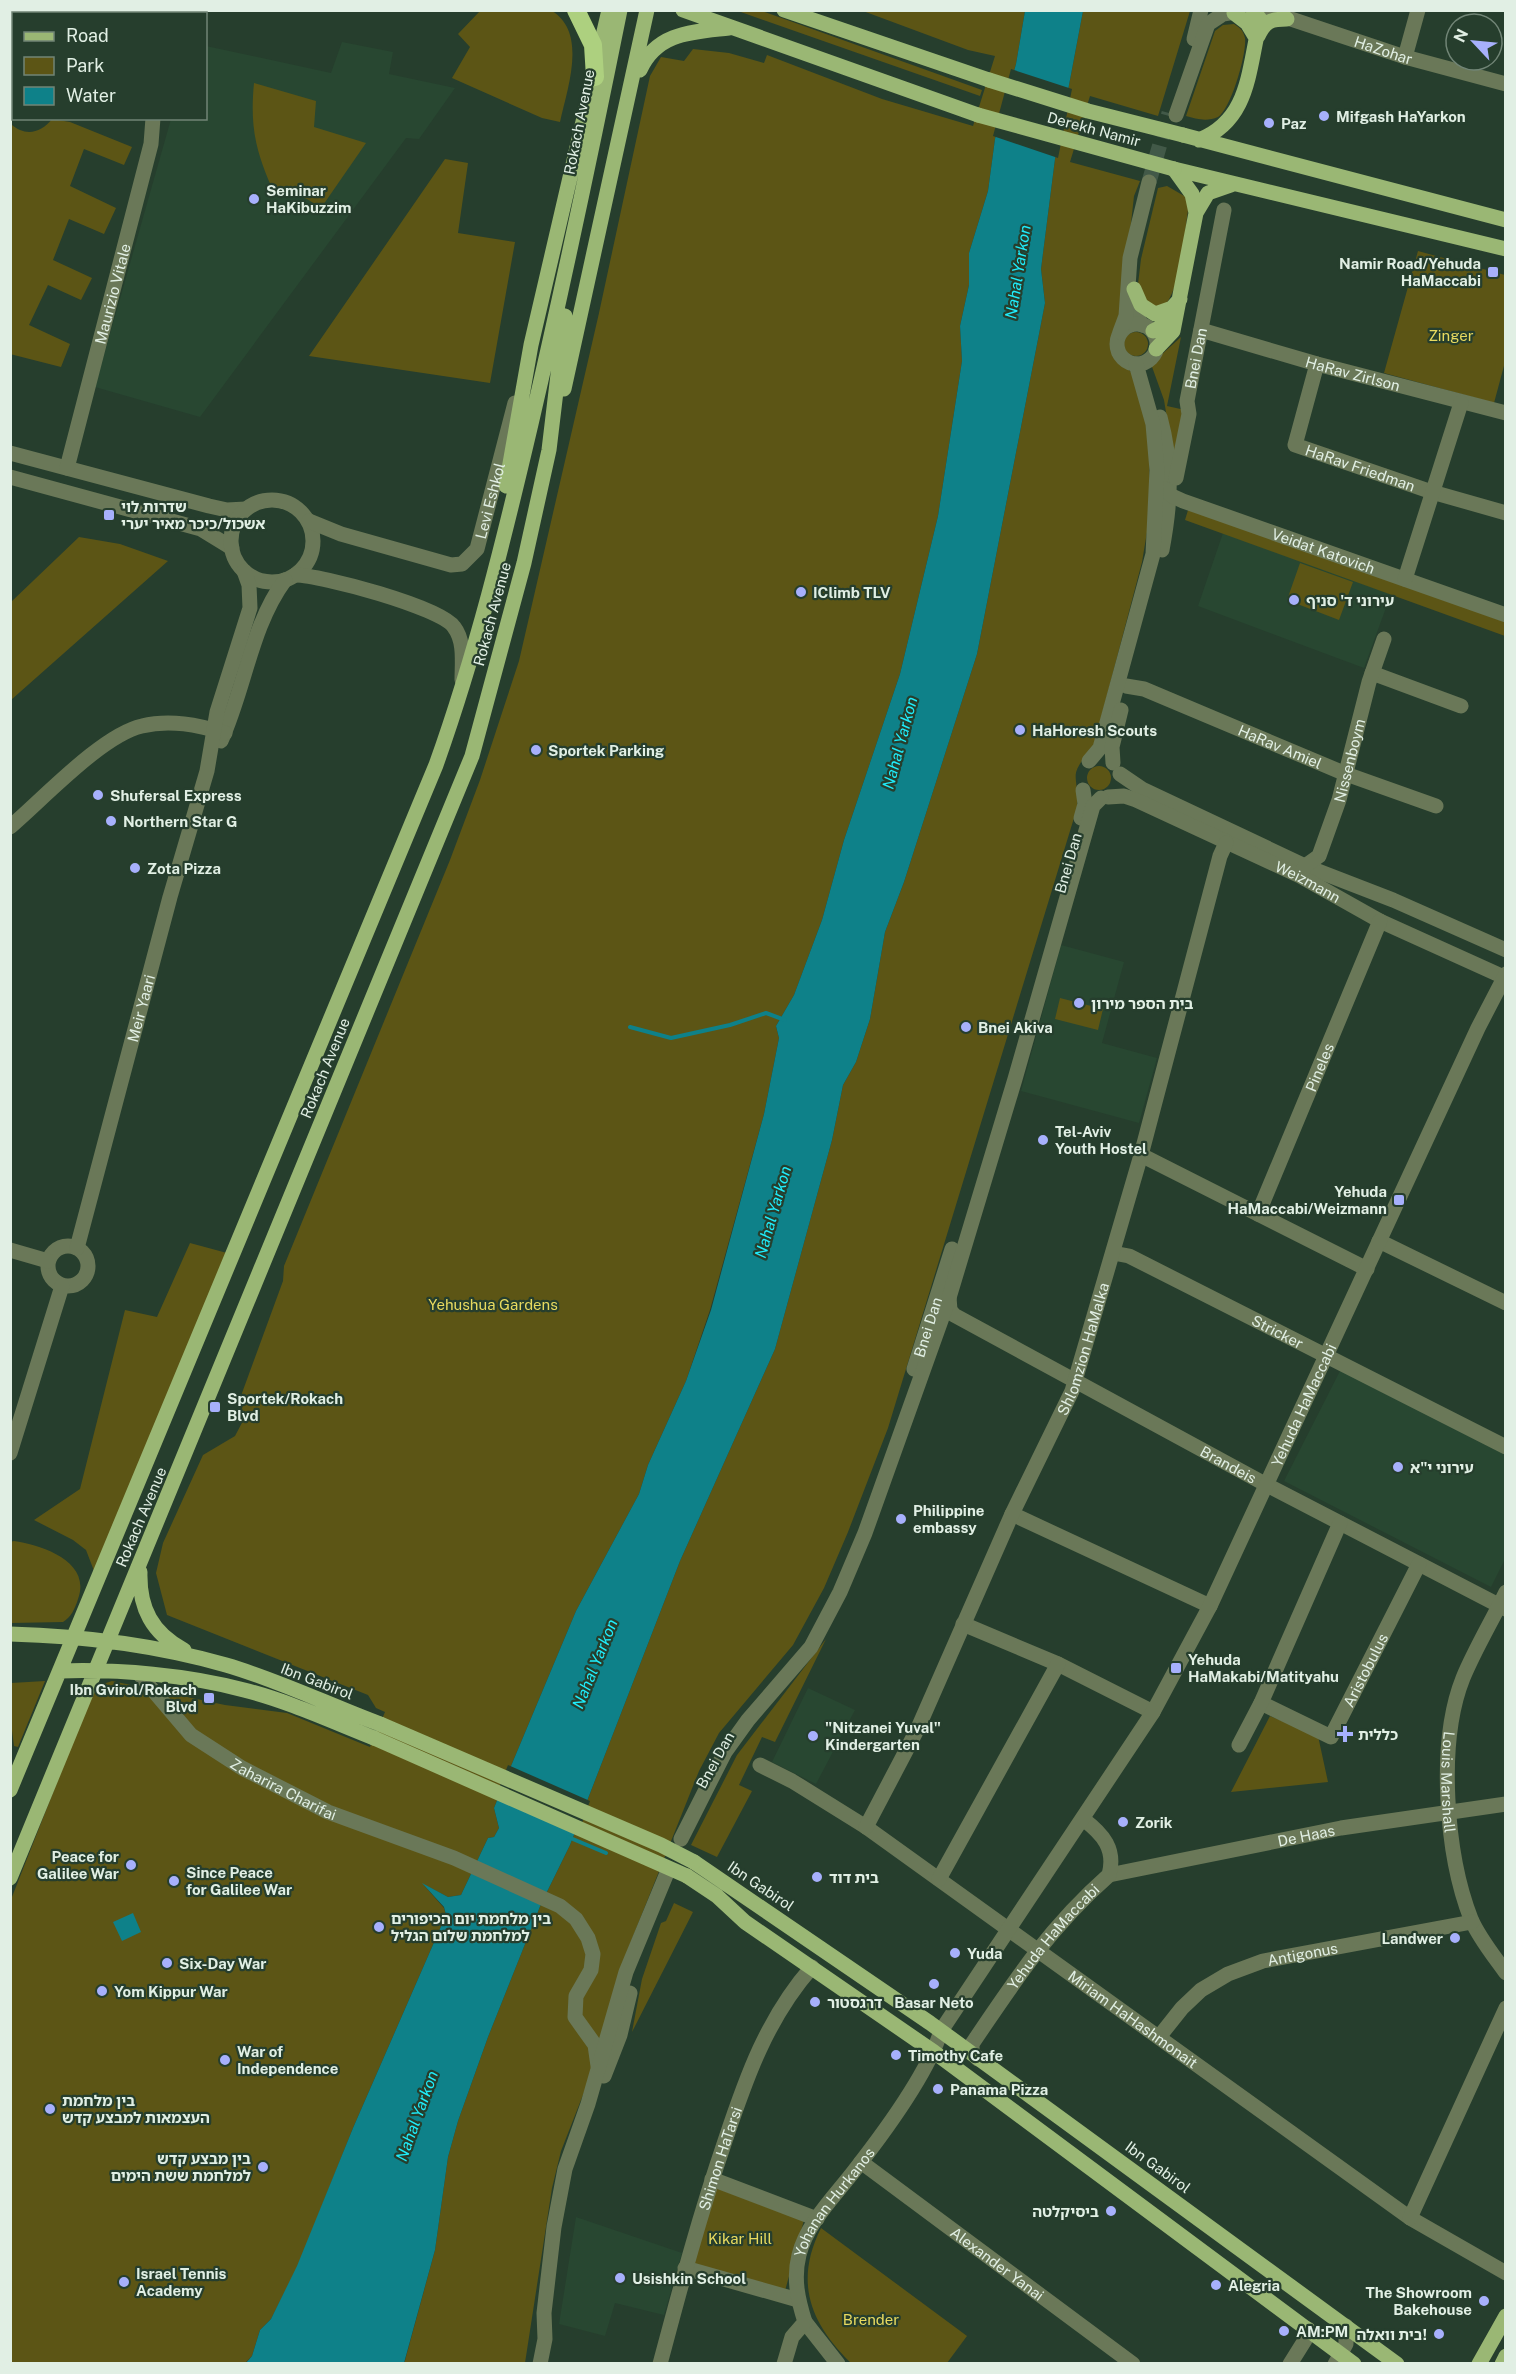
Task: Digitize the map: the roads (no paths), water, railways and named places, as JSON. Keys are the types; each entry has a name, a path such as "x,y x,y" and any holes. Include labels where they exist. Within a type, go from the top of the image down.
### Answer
{"highway":[{"path":"576,10 593,45 595,76"}],"main road":[{"path":"479,633 531,345 609,10"},
{"name":"Rokach Avenue","path":"10,1790 426,787 461,693 479,633 574,242 620,10"},
{"path":"549,450 579,329 647,10"},
{"name":"Derekh Namir","path":"683,10 978,115 1174,169 1506,249"},
{"name":"Derekh Namir","path":"784,10 1088,111 1506,220"},
{"path":"1199,140 1225,125 1238,109 1260,19 1253,10"},
{"path":"1234,12 1247,23 1256,38"},
{"path":"1256,38 1265,23 1272,19 1287,19"},
{"path":"632,89 644,63 659,44 682,33 735,27"},
{"path":"1174,169 1191,194 1196,213"},
{"path":"1156,349 1173,331 1196,213 1208,192 1215,188 1237,184"},
{"name":"Rokach Avenue","path":"10,1878 98,1670 472,756 524,563 549,450 574,242"},
{"path":"1134,289 1141,305 1155,315 1172,308 1180,298"},
{"path":"1147,328 1168,321 1180,298"},
{"path":"140,1566 142,1602 151,1623 168,1641 200,1658"},
{"name":"Ibn Gabirol","path":"10,1634 75,1636 200,1658 230,1666 691,1869 941,2031 1397,2364"},
{"name":"Ibn Gabirol","path":"60,1671 98,1670 245,1690 377,1731"},
{"name":"Ibn Gabirol","path":"691,1869 746,1922 934,2052 1308,2330 1338,2359 1354,2364"},
{"path":"1479,2364 1506,2316"},
{"path":"1502,2364 1506,2356"}],"street":[{"path":"1202,10 1173,114 1208,24 1223,14 1234,12"},
{"name":"HaZohar","path":"1264,10 1405,57 1506,84"},
{"path":"1405,57 1418,10"},
{"name":"Maurizio Vitale","path":"67,468 151,144 153,120"},
{"path":"1153,183 1140,246 1134,289 1134,312 1147,328 1156,349 1141,363 1124,360 1118,350 1120,332 1126,316 1130,258 1153,183"},
{"name":"Bnei Dan","path":"1117,769 1112,747 1160,559 1189,414 1187,401 1224,210"},
{"path":"1120,332 1130,325 1147,328"},
{"name":"HaRav Zirlson","path":"1201,330 1317,364 1506,413"},
{"name":"Levi Eshkol","path":"309,521 341,534 451,565 468,560 477,549 531,345"},
{"name":"Bnei Dan","path":"1141,363 1169,459 1171,499"},
{"name":"Bnei Dan","path":"1104,797 1094,806 950,1294 948,1315 840,1592 811,1647 748,1720 725,1752 683,1834 704,1777 719,1749 748,1708 799,1650 832,1588 858,1531 897,1425 1013,1056 1086,804 1083,775 1100,748 1153,554 1157,470 1153,424 1141,363"},
{"name":"HaRav Friedman","path":"1317,364 1295,445 1432,492 1506,513"},
{"path":"1405,579 1461,403"},
{"path":"10,453 227,510 246,509 268,499 280,500 297,508 309,521 313,532 310,556 290,577"},
{"path":"1157,470 1171,499"},
{"path":"10,477 201,529 232,548"},
{"name":"Veidat Katovich","path":"1171,499 1506,615"},
{"path":"246,509 234,527 232,548 236,560 244,571 263,581 290,577 328,579 423,608 447,620 455,627 461,640 461,693"},
{"name":"Meir Yaari","path":"239,669 250,608 249,585 244,571"},
{"name":"Meir Yaari","path":"76,1248 170,897 219,731 239,669 266,612 290,577"},
{"name":"Nissenboym","path":"1303,871 1319,856 1346,774 1372,672 1384,639"},
{"path":"1372,672 1461,706"},
{"name":"HaRav Amiel","path":"1126,686 1144,689 1346,774 1436,806"},
{"path":"10,827 116,737 141,726 163,723 195,725 219,731"},
{"path":"1101,758 1117,769 1118,788 1104,797 1088,795 1083,775 1101,758"},
{"name":"Weizmann","path":"1117,769 1142,789 1303,871 1380,921 1505,975"},
{"name":"Weizmann","path":"1104,797 1124,796 1136,800 1226,843 1393,900 1506,950"},
{"name":"Shlomzion HaMalka","path":"866,1827 918,1728 1012,1514 1076,1380 1141,1155 1220,856 1226,843"},
{"name":"Pineles","path":"1258,1214 1380,921"},
{"name":"Yehuda HaMaccabi","path":"934,2052 941,2031 1153,1712 1210,1606 1490,1002 1505,975"},
{"path":"1141,1155 1367,1269"},
{"path":"1379,1241 1506,1303"},
{"path":"63,1247 76,1248 86,1257 88,1263 86,1276 75,1285 62,1286 49,1274 48,1261 56,1250 63,1247"},
{"path":"10,1250 48,1261"},
{"name":"Stricker","path":"1113,1253 1130,1256 1506,1447"},
{"path":"10,1452 62,1286"},
{"path":"926,1330 935,1318 948,1315"},
{"name":"Brandeis","path":"948,1315 1076,1380 1265,1484 1419,1564 1503,1602"},
{"path":"10,1394 26,1398"},
{"path":"1012,1514 1210,1606"},
{"path":"1239,1745 1261,1703 1340,1523"},
{"name":"Aristobulus","path":"1261,1703 1331,1737 1419,1564"},
{"name":"Louis Marshall","path":"1503,1602 1463,1679 1453,1714 1448,1813 1463,1894 1472,1922 1506,1973"},
{"path":"963,1624 1058,1664 1153,1712"},
{"path":"939,1879 1058,1664"},
{"name":"Zaharira Charifai","path":"140,1675 191,1735 242,1768 352,1822 454,1858 560,1906 576,1919 588,1938 593,1954 591,1970 576,1996 574,2007 578,2024"},
{"name":"Miriam HaHashmonait","path":"760,1765 792,1781 866,1827 1038,1948 1410,2218 1506,2273"},
{"name":"De Haas","path":"1109,1875 1341,1828 1506,1804"},
{"name":"Yehuda HaMaccabi","path":"978,2059 972,2052 972,2044 1038,1948 1081,1900 1109,1875 1112,1853 1102,1833 1083,1819"},
{"path":"530,2364 544,2313 562,2180 588,2104 626,1972 667,1874"},
{"name":"Antigonus","path":"1159,2037 1182,2008 1201,1990 1236,1971 1263,1961 1472,1922"},
{"path":"588,2104 599,2089 623,2019 642,1937"},
{"name":"Shimon HaTarsi","path":"660,2364 685,2268 742,2089 779,2010 812,1967"},
{"path":"1410,2218 1506,2008"},
{"path":"578,2024 592,2031 608,2033 616,2029 623,2019"},
{"path":"578,2024 595,2045 598,2066"},
{"name":"Yohanan Hurkanos","path":"805,2322 796,2287 798,2257 803,2242 817,2219 861,2162 934,2052"},
{"name":"Alexander Yanai","path":"861,2162 1133,2364"},
{"path":"712,2179 817,2219"},
{"path":"685,2268 798,2300"},
{"path":"540,2364 545,2339 544,2313"},
{"path":"784,2364 792,2337 805,2322 838,2364"},
{"path":"1338,2359 1346,2344 1346,2326"},
{"path":"1290,2364 1305,2340 1308,2330"}],"water":[{"name":"Nahal Yarkon","path":"1025,11 1083,11 1055,159 1041,269 1045,303 977,654 904,882 885,932 870,1019 856,1062 843,1085 832,1140 775,1349 680,1561 570,1845 541,1904 488,2037 458,2121 448,2157 435,2250 404,2363 245,2364 252,2356 260,2330 271,2319 297,2266 353,2128 446,1915 444,1907 422,1883 448,1897 461,1895 488,1838 494,1837 499,1828 494,1808 511,1766 576,1611 639,1494 648,1465 686,1381 711,1310 764,1114 779,1038 776,1026 794,995 822,920 844,840 900,674 938,516 962,361 960,326 969,285 969,253 988,191 995,139 1016,64"},
{"path":"133,1913 141,1932 122,1941 113,1922"}],"waterway":[{"path":"630,1027 671,1038 730,1025 766,1013 785,1020"},
{"path":"568,1837 606,1853"}],"tunnel":[{"path":"1149,182 1169,113"}],"place":[{"name":"Mifgash HaYarkon","path":"1324,116"},
{"name":"Paz","path":"1269,123"},
{"name":"Seminar HaKibuzzim","path":"254,199"},
{"name":"Namir Road/Yehuda HaMaccabi","path":"1493,272"},
{"name":"שדרות לוי אשכול/כיכר מאיר יערי","path":"109,515"},
{"name":"IClimb TLV","path":"801,592"},
{"name":"עירוני ד' סניף","path":"1294,600"},
{"name":"HaHoresh Scouts","path":"1020,730"},
{"name":"Sportek Parking","path":"536,750"},
{"name":"Shufersal Express","path":"98,795"},
{"name":"Northern Star G","path":"111,821"},
{"name":"Zota Pizza","path":"135,868"},
{"name":"בית הספר מירון","path":"1079,1003"},
{"name":"Bnei Akiva","path":"966,1027"},
{"name":"Tel-Aviv Youth Hostel","path":"1043,1140"},
{"name":"Yehuda HaMaccabi/Weizmann","path":"1399,1200"},
{"name":"Sportek/Rokach Blvd","path":"215,1407"},
{"name":"עירוני י\"א","path":"1398,1467"},
{"name":"Philippine embassy","path":"901,1519"},
{"name":"Yehuda HaMakabi/Matityahu","path":"1176,1668"},
{"name":"Ibn Gvirol/Rokach Blvd","path":"209,1698"},
{"name":"כללית","path":"1345,1734"},
{"name":"\"Nitzanei Yuval\" Kindergarten","path":"813,1736"},
{"name":"Zorik","path":"1123,1822"},
{"name":"Peace for Galilee War","path":"131,1865"},
{"name":"בית דוד","path":"817,1877"},
{"name":"Since Peace for Galilee War","path":"174,1881"},
{"name":"בין מלחמת יום הכיפורים למלחמת שלום הגליל","path":"379,1927"},
{"name":"Landwer","path":"1455,1938"},
{"name":"Yuda","path":"955,1953"},
{"name":"Six-Day War","path":"167,1963"},
{"name":"Basar Neto","path":"934,1984"},
{"name":"Yom Kippur War","path":"102,1991"},
{"name":"דרגסטור","path":"815,2002"},
{"name":"Timothy Cafe","path":"896,2055"},
{"name":"War of Independence","path":"225,2060"},
{"name":"Panama Pizza","path":"938,2089"},
{"name":"בין מלחמת העצמאות למבצע קדש","path":"50,2109"},
{"name":"בין מבצע קדש למלחמת ששת הימים","path":"263,2167"},
{"name":"ביסיקלטה","path":"1111,2211"},
{"name":"Usishkin School","path":"620,2278"},
{"name":"Israel Tennis Academy","path":"124,2282"},
{"name":"Alegria","path":"1216,2285"},
{"name":"The Showroom Bakehouse","path":"1484,2301"},
{"name":"AM:PM","path":"1284,2331"},
{"name":"בית וואלה!","path":"1439,2334"}],"park label":[{"name":"Zinger","path":"1451,335"},
{"name":"Yehushua Gardens","path":"493,1304"},
{"name":"Kikar Hill","path":"740,2238"},
{"name":"Brender","path":"871,2319"}]}
